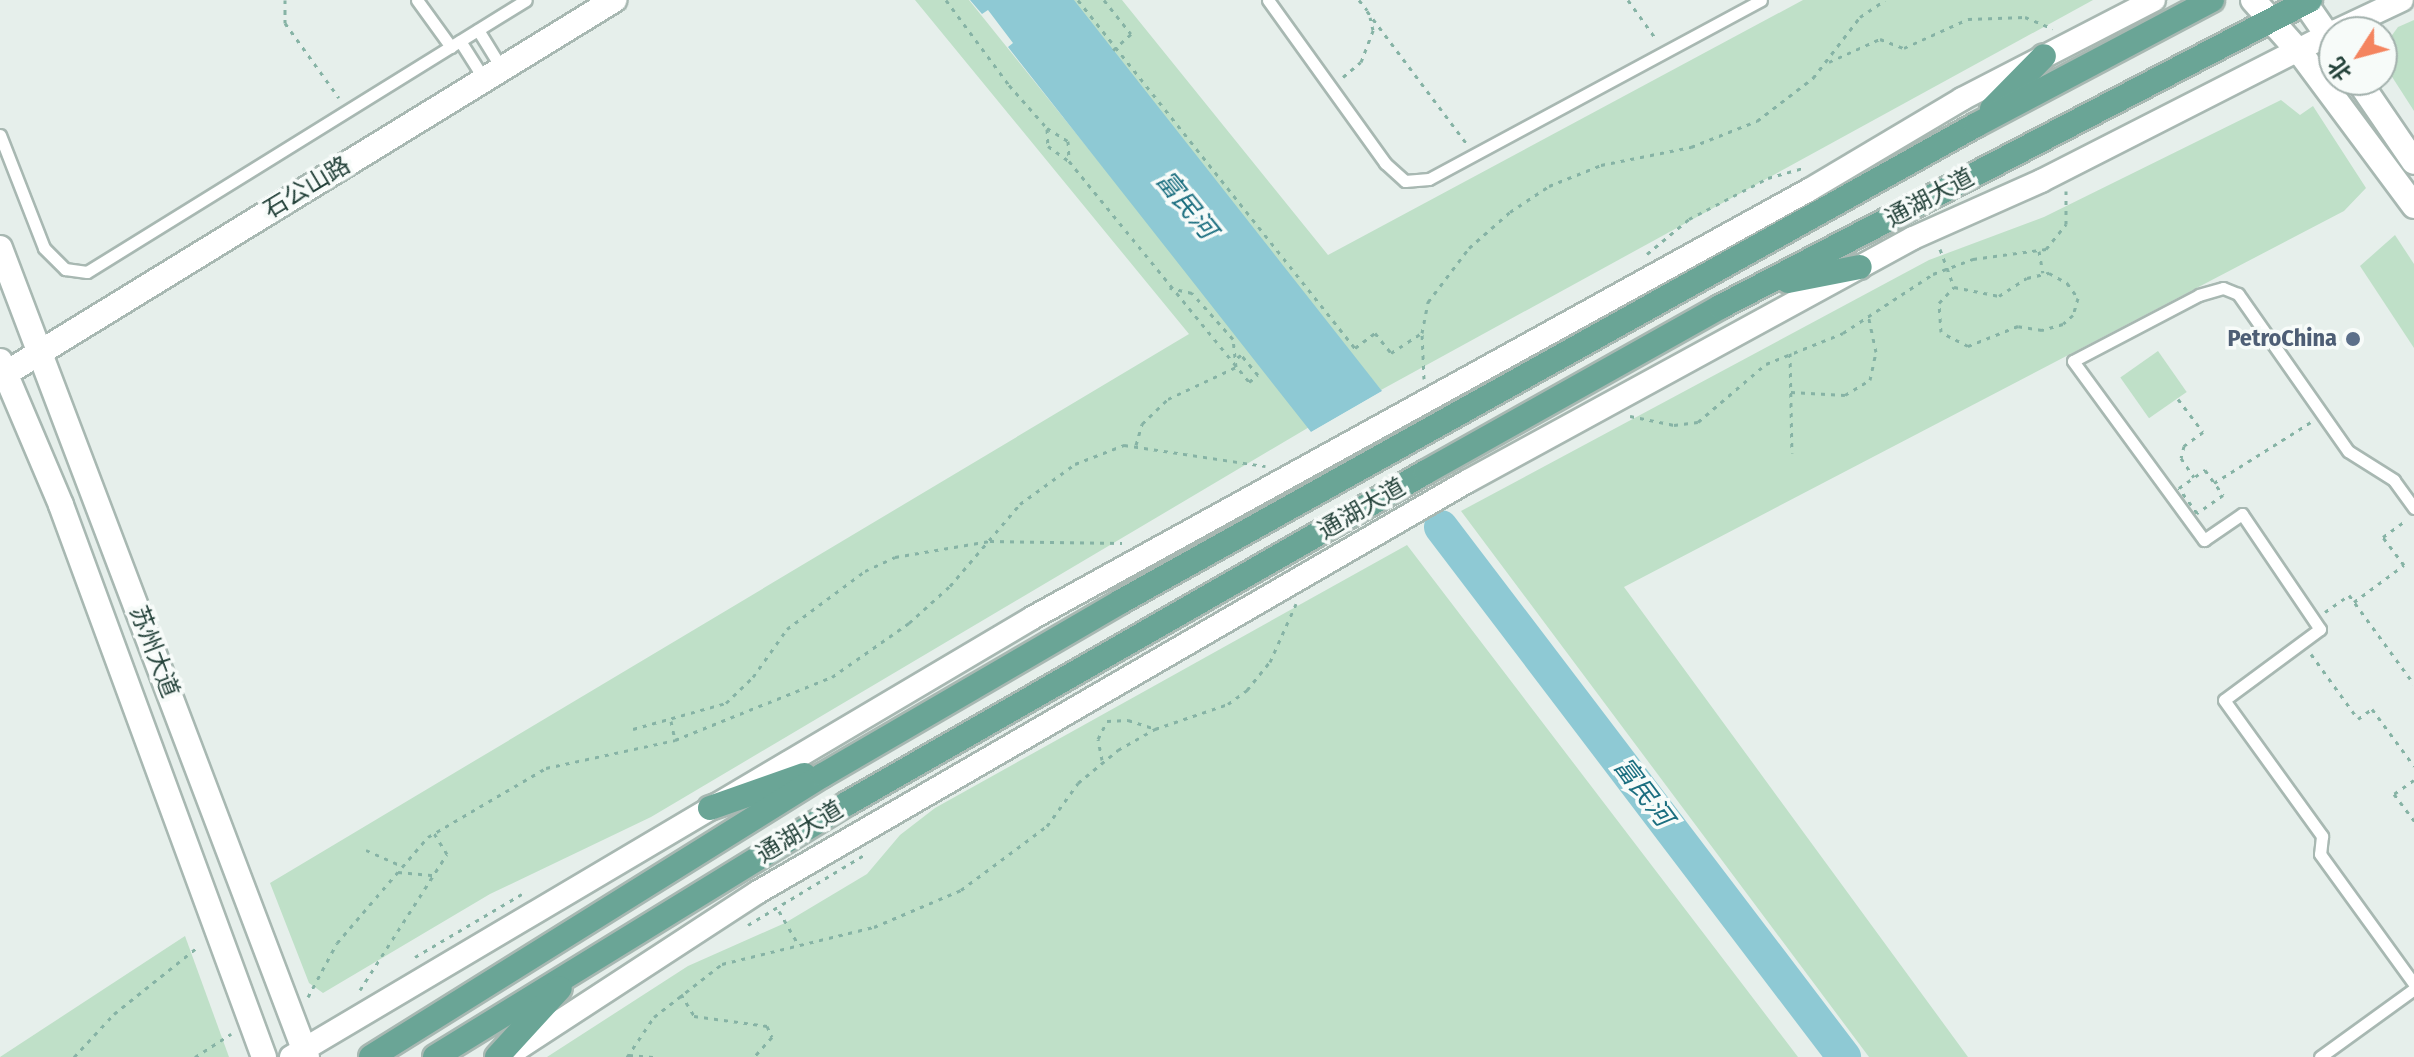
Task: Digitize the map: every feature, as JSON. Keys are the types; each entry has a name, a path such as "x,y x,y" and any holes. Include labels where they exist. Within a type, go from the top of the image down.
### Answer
{"main road":[{"name":"通湖大道","path":"371,1057 401,1049 851,759 1133,594 1976,125 2212,0"},
{"name":"通湖大道","path":"435,1057 848,803 1762,285 2306,1"},
{"path":"1976,125 2044,56"},
{"path":"1762,285 1860,267"},
{"path":"710,808 851,759"},
{"path":"497,1057 579,967"}],"street":[{"name":"石公山路","path":"1,370 40,351 614,0"},
{"path":"301,1054 1032,618 2044,56 2154,0"},
{"path":"2253,0 2268,21 2297,50 2414,206"},
{"path":"2371,16 2402,0"},
{"path":"2306,1 2318,17"},
{"path":"505,1057 676,942 894,812 1468,481 1860,267 2318,42"},
{"path":"2369,96 2414,162"},
{"name":"苏州大道","path":"0,248 301,1054"},
{"name":"苏州大道","path":"1,370 66,519 264,1057"}],"lane":[{"path":"417,0 455,44 493,74"},
{"path":"0,135 44,248 77,274 95,269 526,0"},
{"path":"1268,0 1394,174 1405,181 1429,179 1761,0"},
{"path":"478,30 493,74"},
{"path":"2320,1057 2414,986 2320,854 2322,836 2224,700 2320,629 2242,514 2204,540 2073,361 2199,295 2223,288 2238,294 2348,451 2394,480 2414,508"}],"path":[{"path":"285,0 285,23 348,111"},
{"path":"946,0 1047,128 1068,141 1069,161"},
{"path":"1078,0 1113,50 1355,348 1375,333 1391,353 1422,333"},
{"path":"1104,0 1131,34 1113,50"},
{"path":"1359,0 1474,154"},
{"path":"1628,0 1665,52"},
{"path":"1424,384 1422,333 1428,302 1439,282 1510,212 1549,186 1601,165 1732,134 1784,103 1827,62 1860,17 1885,0"},
{"path":"1330,86 1361,62 1373,30 1367,11"},
{"path":"1827,62 1880,39 1904,48 1954,24 2000,15 2037,20 2064,34"},
{"path":"1047,128 1048,146 1069,161 1236,367 1249,382 1258,375 1241,355 1237,358"},
{"path":"1619,412 1641,422 1698,422 1766,364 1869,317 1947,269 1973,259 2039,251 2055,242 2066,224 2066,191"},
{"path":"1937,241 1954,287"},
{"path":"2039,251 2043,273"},
{"path":"1954,287 1939,303 1941,332 1959,344 1979,344 2018,326 2052,330 2073,315 2078,298 2074,290 2043,273"},
{"path":"1954,287 1999,296 2043,273"},
{"path":"1170,288 1181,288 1202,302 1237,346 1236,367"},
{"path":"1791,392 1845,395 1870,380 1876,352 1869,317"},
{"path":"1790,352 1792,453"},
{"path":"1136,445 1142,424 1168,399 1236,367"},
{"path":"2178,399 2203,432 2184,446 2181,458 2194,477"},
{"path":"2214,483 2321,414"},
{"path":"309,1011 308,997 337,943 434,833 546,768 675,740 832,677 909,623 1045,483 1097,452 1136,445 1276,467"},
{"path":"2205,470 2223,495 2197,513 2179,488 2194,477 2205,470"},
{"path":"2354,602 2404,565 2383,537 2414,514"},
{"path":"633,729 726,703 787,629 865,571 895,557 990,541 1137,547"},
{"path":"2314,620 2349,595 2414,684"},
{"path":"628,1056 654,1017 681,992 722,964 874,927 961,890 1047,826 1078,783 1102,762 1155,729 1228,704 1247,690 1270,662 1299,596"},
{"path":"2302,642 2358,719 2372,709 2414,766"},
{"path":"670,720 675,740"},
{"path":"1102,762 1098,739 1107,721 1128,720 1155,729"},
{"path":"2414,780 2394,794 2414,821"},
{"path":"358,993 447,854 434,833"},
{"path":"366,850 402,866"},
{"path":"398,872 434,875"},
{"path":"779,911 799,945"},
{"path":"74,1057 114,1014 217,930"},
{"path":"681,992 694,1016 767,1026 772,1037 754,1057"},
{"path":"195,1057 251,1021"},
{"path":"628,1056 653,1057"}],"green space":[{"path":"915,0 969,0 1311,426 651,817 490,894 323,993 309,983 270,883 1189,334"},
{"path":"1064,0 1122,0 1328,255 1803,0 2093,0 1381,390"},
{"path":"2414,20 2414,111 2398,86 2398,27"},
{"path":"2281,100 2300,115 2313,106 2366,188 2344,211 1624,587 1968,1057 1869,1057 1461,511 1929,260 2044,217"},
{"path":"2395,235 2414,264 2414,348 2360,266"},
{"path":"2158,351 2187,392 2149,418 2120,377"},
{"path":"1407,545 1798,1057 547,1057 688,966 785,923 867,874 900,835 935,808"},
{"path":"185,936 229,1057 0,1057"}],"water":[{"path":"970,0 1074,0 1382,391 1311,432 1008,47 1013,43 988,10 982,14"}],"pier":[{"path":"1386,389 1314,435 1308,434"}],"waterway":[{"name":"富民河","path":"1441,527 1844,1057"}],"place":[{"name":"PetroChina","path":"2353,339"}]}
